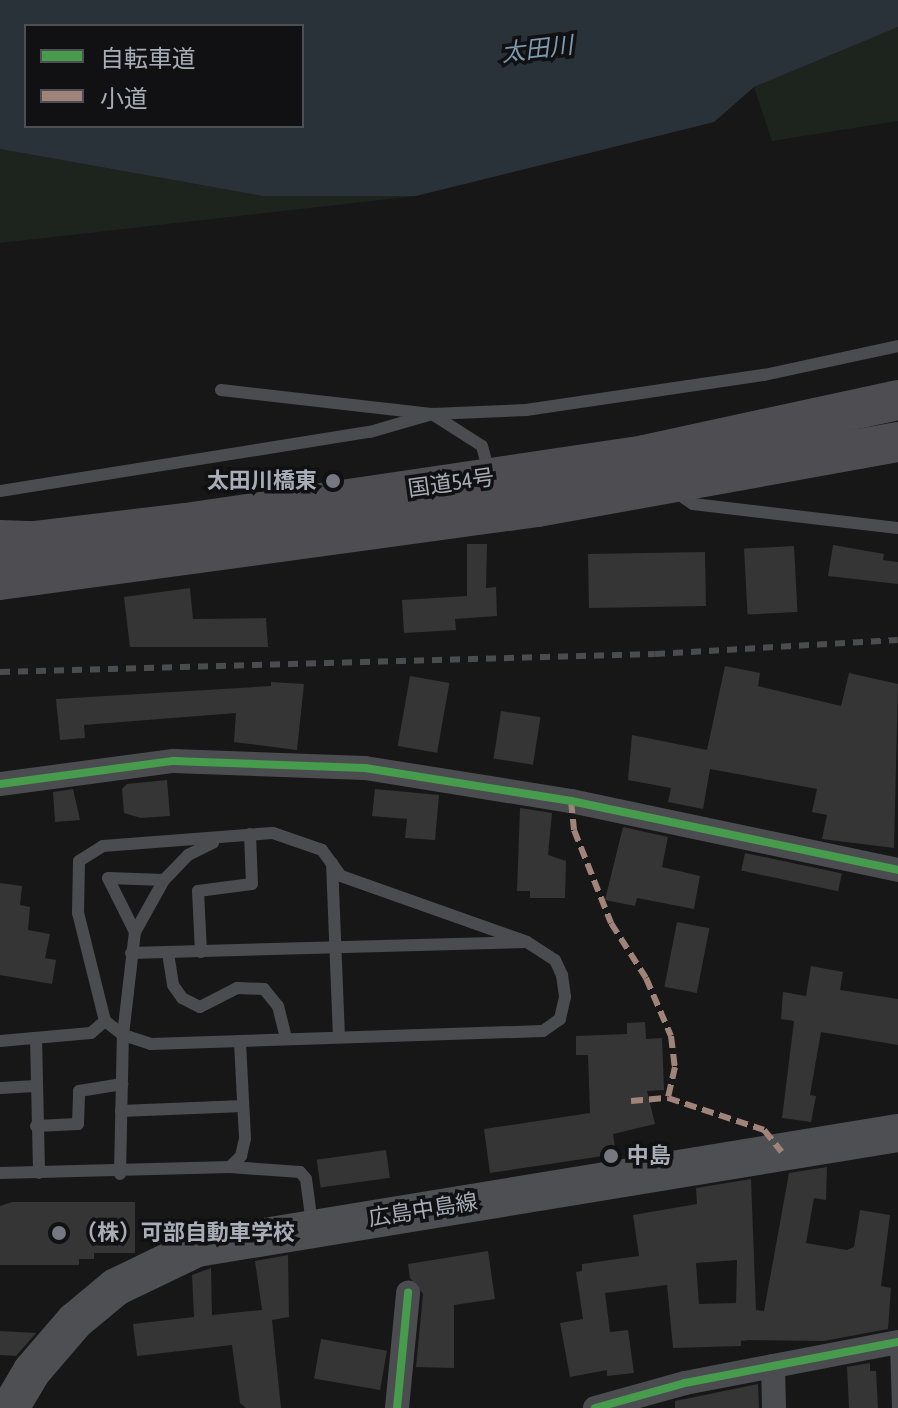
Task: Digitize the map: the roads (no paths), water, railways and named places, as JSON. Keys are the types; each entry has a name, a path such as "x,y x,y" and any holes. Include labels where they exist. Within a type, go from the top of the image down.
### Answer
{"highway":[{"name":"国道54号","path":"0,540 34,541 180,523 644,455 898,400"},
{"name":"国道54号","path":"0,580 537,507 898,442"}],"main road":[{"name":"広島中島線","path":"10,1408 32,1371 75,1321 116,1287 197,1248 898,1133"}],"street":[{"path":"0,784 173,761 365,768 571,801 898,870"},
{"path":"397,1408 408,1293"},
{"path":"595,1408 639,1393 897,1343"},
{"path":"773,1366 774,1408"}],"lane":[{"path":"221,390 432,414 526,410 764,375 898,346"},
{"path":"0,491 370,432 432,414 482,446 491,478"},
{"path":"664,484 693,504 898,528"},
{"path":"273,833 322,850 341,876 527,942 555,960 562,975 565,997 560,1019 543,1031 151,1044 123,1035 105,1021 78,913 79,861 103,846 221,839 273,833"},
{"path":"201,952 198,891 252,884 250,834"},
{"path":"120,1174 123,1035 135,932 164,880 188,855 221,839"},
{"path":"332,863 339,1037"},
{"path":"135,932 108,878 164,880"},
{"path":"131,953 527,942"},
{"path":"168,953 173,985 182,998 200,1007 237,988 264,989 278,1006 286,1039"},
{"path":"0,1041 91,1033 105,1021"},
{"path":"36,1038 39,1173"},
{"path":"230,1167 241,1156 245,1138 240,1041"},
{"path":"36,1126 78,1124 79,1091 122,1084"},
{"path":"0,1088 36,1086"},
{"path":"121,1111 243,1106"},
{"path":"0,1173 120,1174 230,1167 300,1172 308,1189 313,1227"},
{"path":"897,1343 898,1408"}],"water":[{"name":"太田川","path":"0,0 898,0 898,27 754,87 714,122 416,196 263,196 0,149"}],"railway":[{"path":"0,672 655,654 898,640"}],"place":[{"name":"太田川橋東","path":"333,481"},
{"name":"中島","path":"611,1156"},
{"name":"（株）可部自動車学校","path":"59,1233"}]}
